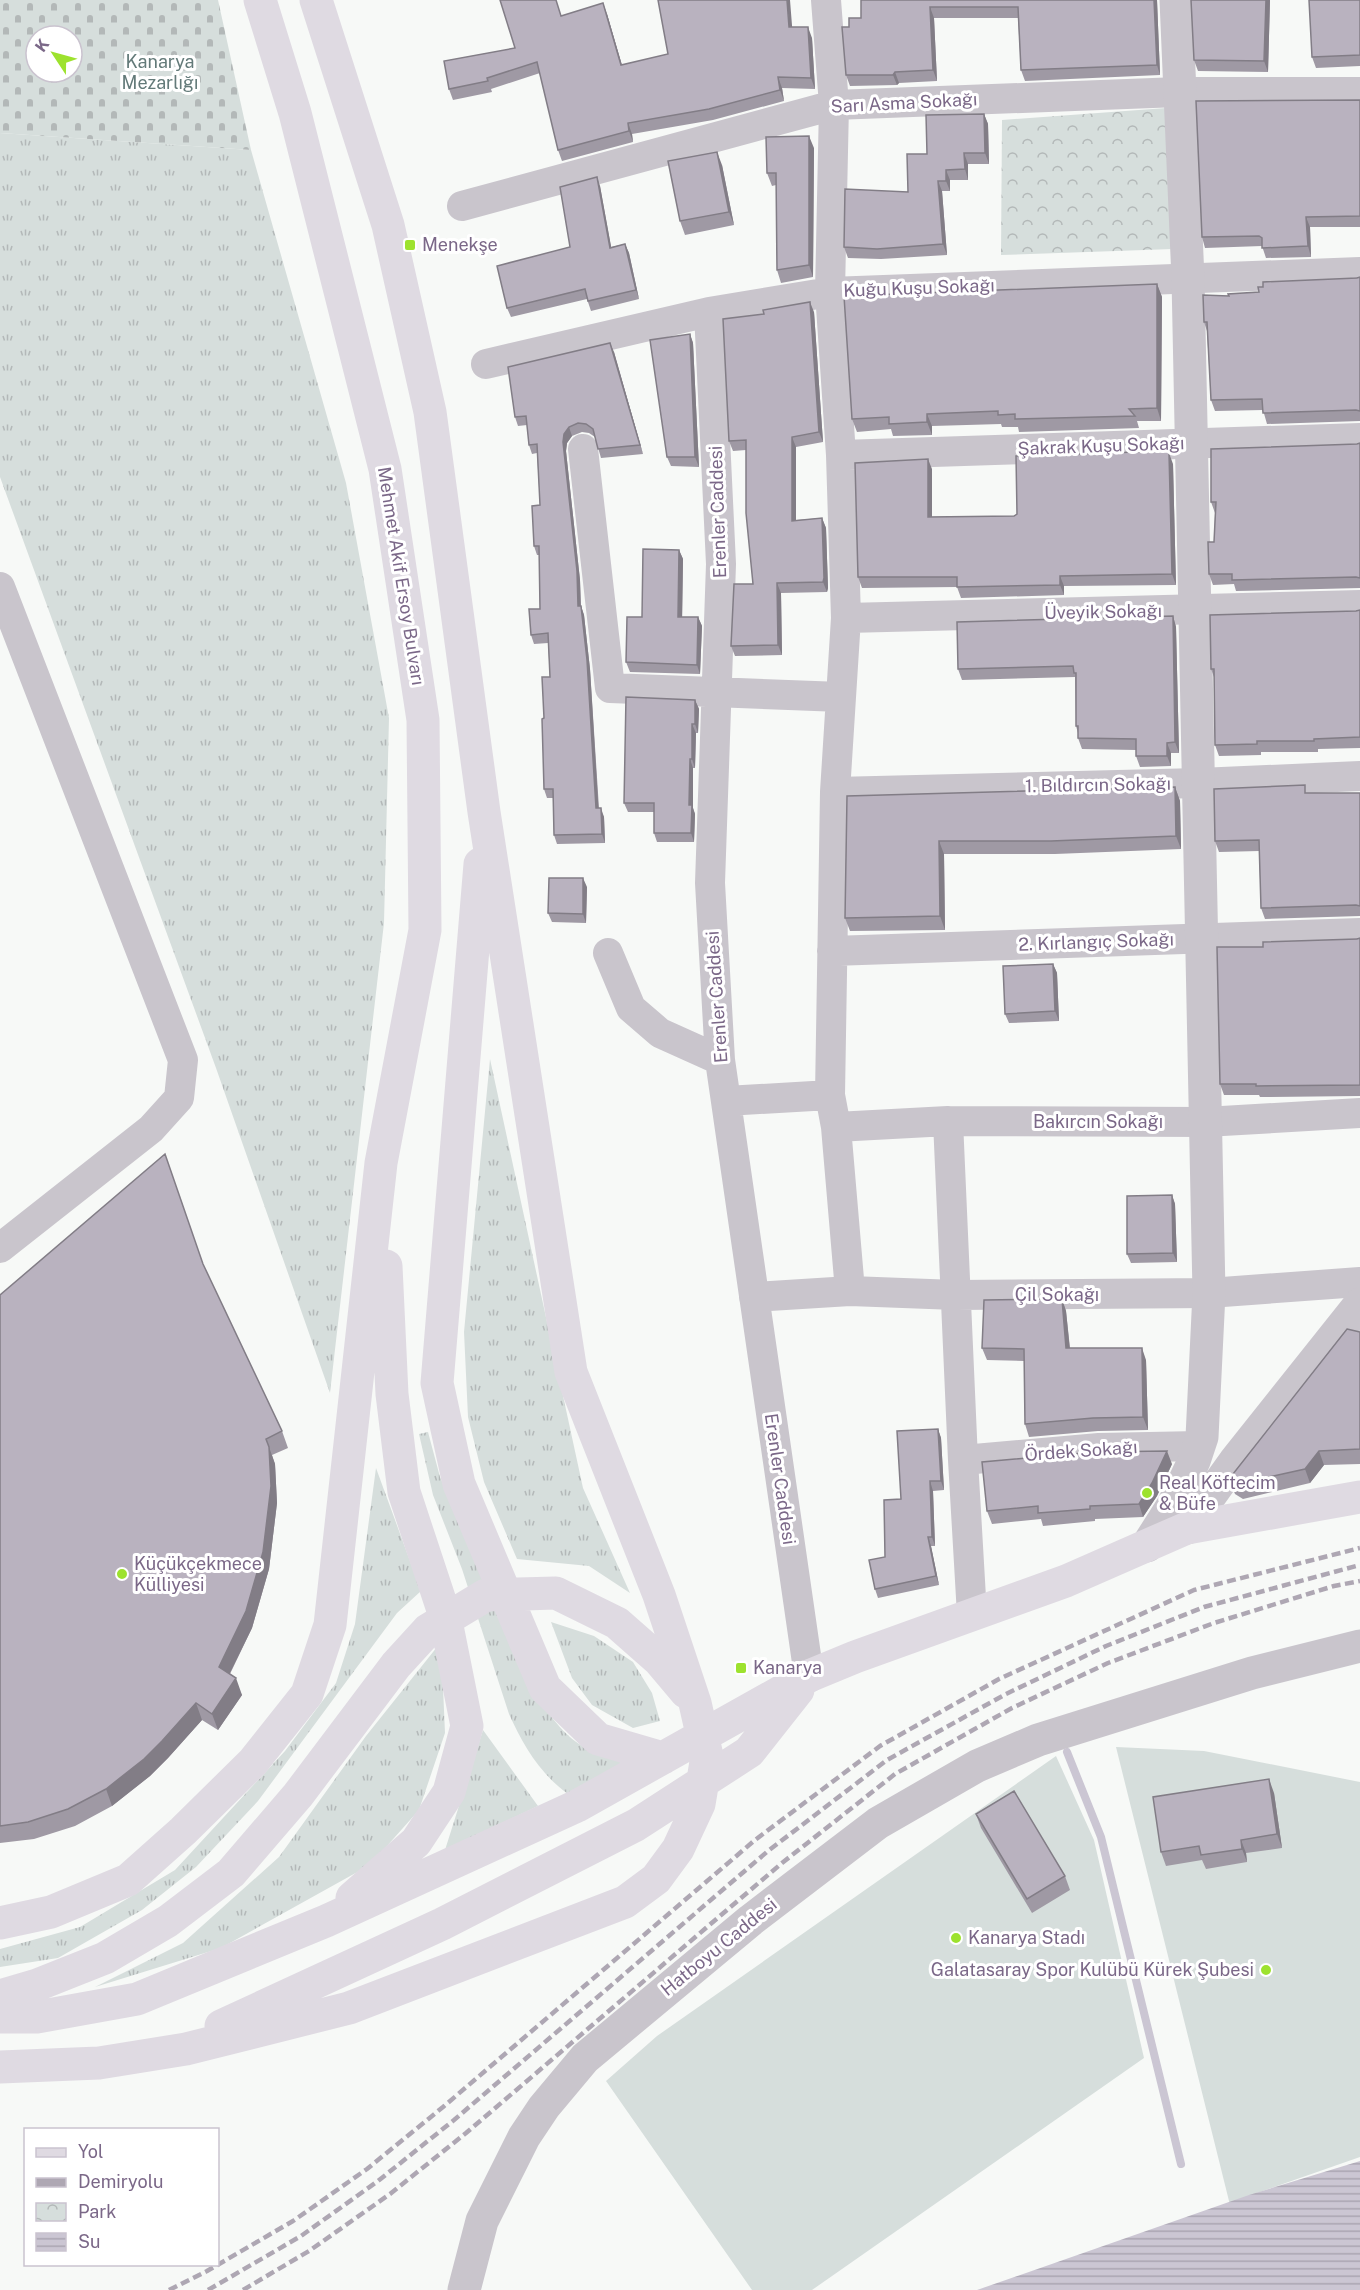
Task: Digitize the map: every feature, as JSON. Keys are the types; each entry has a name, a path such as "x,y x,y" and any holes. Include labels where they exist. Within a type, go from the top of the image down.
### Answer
{"main road":[{"name":"Mehmet Akif Ersoy Bulvarı","path":"260,0 295,113 386,469 423,720 425,930 381,1163"},
{"path":"0,2067 99,2063 203,2046 349,2008 625,1902 656,1879 678,1849 699,1804 707,1756 695,1703 659,1595 571,1372 484,812 430,412 388,225 316,0"},
{"path":"484,812 437,1383 459,1484 545,1688 597,1739 663,1758"},
{"path":"326,1921 416,1842 449,1792 467,1726 445,1616 404,1492 392,1394 381,1163"},
{"path":"0,1923 51,1912 128,1880 183,1832 253,1762 307,1694 330,1625 381,1163"},
{"path":"0,2017 37,2017 137,1999 326,1921 577,1806 809,1676 855,1657 1066,1581 1187,1528 1360,1497"},
{"path":"0,1995 37,1985 105,1958 168,1921 231,1873 298,1795 396,1665 428,1630 486,1595 556,1593 617,1623 659,1660 695,1703"},
{"path":"99,2063 222,2025 442,1924 636,1826 749,1752 809,1676"}],"street":[{"path":"826,0 834,105 830,292 842,454 846,618 835,792 830,1095 836,1127 850,1291"},
{"path":"1147,1546 1173,1505 1194,1461 1202,1437 1209,1293 1188,279 1176,0"},
{"name":"Sarı Asma Sokağı","path":"462,206 834,105 1179,92 1360,92"},
{"name":"Kuğu Kuşu Sokağı","path":"486,364 709,312 830,292 1360,272"},
{"name":"Erenler Caddesi","path":"709,312 721,564 710,883 720,1060 809,1676"},
{"name":"Şakrak Kuşu Sokağı","path":"842,454 1360,438"},
{"path":"583,449 610,688 841,697"},
{"path":"0,587 183,1060 179,1098 151,1129 0,1248"},
{"name":"Üveyik Sokağı","path":"846,618 1360,605"},
{"name":"1. Bıldırcın Sokağı","path":"835,792 1199,783 1360,776"},
{"name":"2. Kırlangıç Sokağı","path":"832,951 1360,933"},
{"path":"608,953 631,1008 660,1033 720,1060"},
{"path":"726,1101 830,1095"},
{"name":"Bakırcın Sokağı","path":"836,1127 948,1121 1205,1122 1360,1113"},
{"path":"948,1121 972,1615"},
{"name":"Çil Sokağı","path":"754,1298 850,1291 956,1295 1209,1293 1360,1282"},
{"path":"1187,1528 1225,1475 1360,1304"},
{"name":"Ördek Sokağı","path":"963,1460 1099,1448 1199,1446"},
{"path":"1225,1475 1221,1485 1223,1501 1235,1514 1250,1516"},
{"name":"Hatboyu Caddesi","path":"464,2290 482,2221 524,2137 544,2107 585,2058 751,1920 878,1823 977,1766 1038,1740 1252,1673 1360,1646"}],"green space":[{"name":"Kanarya Mezarlığı","path":"0,0 218,0 251,150 0,133"},
{"path":"1166,108 1173,249 1001,255 1002,120"},
{"path":"0,133 251,150 346,483 389,718 384,923 330,1393 216,1068 0,477"},
{"path":"490,1059 583,1488 630,1593 589,1566 517,1559 484,1482 468,1417 464,1332"},
{"path":"428,1432 440,1477 545,1708 563,1731 580,1745 626,1764 568,1794 533,1758 509,1714 462,1569 433,1495 419,1434"},
{"path":"376,1468 421,1591 397,1613 258,1801 196,1867 142,1910 58,1958 0,1967 0,1949 80,1927 175,1870 285,1751 336,1683 355,1624"},
{"path":"551,1622 594,1636 633,1662 652,1693 660,1721 633,1728 592,1705 572,1678"},
{"path":"441,1642 445,1733 419,1810 370,1865 221,1948 95,1987 183,1943 279,1857 366,1736"},
{"path":"483,1730 538,1806 445,1850"},
{"name":"Galatasaray Spor Kulübü Kürek Şubesi","path":"1116,1747 1204,1751 1360,1782 1360,2157 1257,2193 1230,2205"},
{"name":"Kanarya Stadı","path":"1056,1756 1094,1840 1144,2058 812,2290 752,2290 606,2081 657,2036"}],"water":[{"path":"1360,2161 1360,2290 977,2290 1249,2195"}],"building":[{"path":"500,0 556,0 561,16 603,3 621,65 668,54 658,0 787,0 789,27 808,27 811,78 778,77 780,90 709,109 628,123 629,131 558,150 537,62 487,78 488,81 449,89 444,61 515,48"},
{"path":"861,0 1154,0 1157,65 1021,70 1018,7 930,7 933,70 895,72 893,75 846,75 842,27 849,27 849,18 861,18"},
{"path":"1191,0 1266,0 1264,61 1194,60"},
{"path":"1309,0 1360,0 1360,55 1312,57"},
{"path":"1360,100 1360,216 1306,217 1308,246 1262,248 1262,238 1259,236 1202,237 1196,101"},
{"path":"984,114 985,153 964,153 965,169 946,170 946,181 938,181 943,244 877,249 844,247 845,189 908,192 907,154 927,154 926,115"},
{"path":"809,136 809,265 777,270 776,173 767,173 766,137"},
{"path":"717,152 729,212 680,221 668,161"},
{"path":"597,177 610,248 625,244 636,290 588,301 585,289 507,308 497,266 570,247 560,187"},
{"path":"1360,277 1360,411 1263,413 1262,399 1211,400 1207,322 1204,322 1203,295 1229,296 1228,294 1259,292 1258,287 1263,287 1263,282"},
{"path":"1157,284 1157,408 1129,409 1135,416 1015,419 1015,414 998,415 998,411 927,414 927,422 889,424 889,417 852,419 844,296"},
{"path":"810,302 819,432 792,437 792,521 822,518 824,578 823,582 777,583 778,645 731,646 734,584 753,584 746,513 746,440 729,441 723,319 764,314 763,310"},
{"path":"690,334 695,457 667,457 650,340"},
{"path":"610,343 640,445 598,449 593,429 586,424 578,423 569,427 564,434 563,442 577,571 578,606 581,606 587,660 596,808 601,808 602,834 554,835 553,789 544,789 542,677 550,677 548,633 531,635 529,609 540,609 539,546 534,546 532,506 540,505 537,444 529,445 526,416 515,417 508,367"},
{"path":"1360,443 1360,578 1232,580 1232,574 1209,574 1208,542 1214,542 1216,502 1211,502 1211,449"},
{"path":"1167,451 1169,453 1172,574 1060,576 1060,585 957,587 957,577 858,577 855,463 928,459 928,517 1014,516 1017,514 1016,456"},
{"path":"643,549 679,550 678,617 698,617 697,665 626,662 627,617 642,617"},
{"path":"1360,610 1360,737 1215,745 1214,669 1211,669 1210,615"},
{"path":"1173,616 1175,742 1167,743 1167,756 1136,756 1136,739 1078,738 1076,673 1074,673 1073,666 958,669 957,622"},
{"path":"626,697 695,700 695,724 692,724 692,759 690,759 691,833 654,833 654,803 624,803"},
{"path":"1305,785 1305,793 1360,793 1360,906 1261,908 1259,840 1215,841 1214,789"},
{"path":"1175,787 1176,836 1051,841 939,841 940,916 845,918 847,796"},
{"path":"549,878 583,878 583,914 548,913"},
{"path":"1360,938 1360,1085 1220,1084 1217,947 1263,947 1263,942"},
{"path":"1053,964 1055,1011 1005,1014 1003,966"},
{"path":"165,1154 203,1264 282,1431 266,1439 269,1447 271,1486 263,1552 246,1611 219,1667 236,1678 212,1714 196,1703 144,1759 106,1789 68,1809 28,1822 0,1826 0,1295"},
{"path":"1172,1195 1173,1253 1127,1254 1127,1196"},
{"path":"1062,1299 1066,1348 1142,1348 1143,1417 1093,1418 1025,1424 1024,1349 982,1348 984,1300"},
{"path":"1347,1329 1360,1332 1360,1449 1319,1451 1305,1469 1237,1484 1229,1479"},
{"path":"938,1429 941,1481 930,1481 932,1537 928,1537 936,1576 875,1589 869,1560 885,1557 884,1500 901,1499 897,1431"},
{"path":"1167,1451 1139,1504 1090,1506 1090,1509 1038,1513 1038,1506 987,1511 982,1462 1095,1452"},
{"path":"1269,1779 1277,1834 1241,1840 1242,1849 1201,1855 1199,1846 1161,1852 1153,1797"},
{"path":"1014,1791 1065,1876 1027,1899 976,1814"}],"waterway":[{"path":"1067,1752 1101,1837 1181,2164"}],"railway":[{"path":"219,2264 293,2221 367,2169 443,2107 755,1840 880,1746 999,1679 1194,1590 1360,1548"},
{"path":"208,2290 301,2236 378,2181 454,2120 768,1851 887,1760 1006,1694 1106,1646 1204,1607 1360,1565"},
{"path":"243,2290 309,2251 390,2194 466,2133 782,1863 895,1774 1012,1708 1108,1663 1214,1623 1334,1586 1360,1581"},
{"path":"169,2290 216,2266"}],"place":[{"name":"Menekşe","path":"410,245"},
{"name":"Real Köftecim & Büfe","path":"1147,1493"},
{"name":"Küçükçekmece Külliyesi","path":"122,1574"},
{"name":"Kanarya","path":"741,1668"},
{"name":"Kanarya Stadı","path":"956,1938"},
{"name":"Galatasaray Spor Kulübü Kürek Şubesi","path":"1266,1970"}]}
